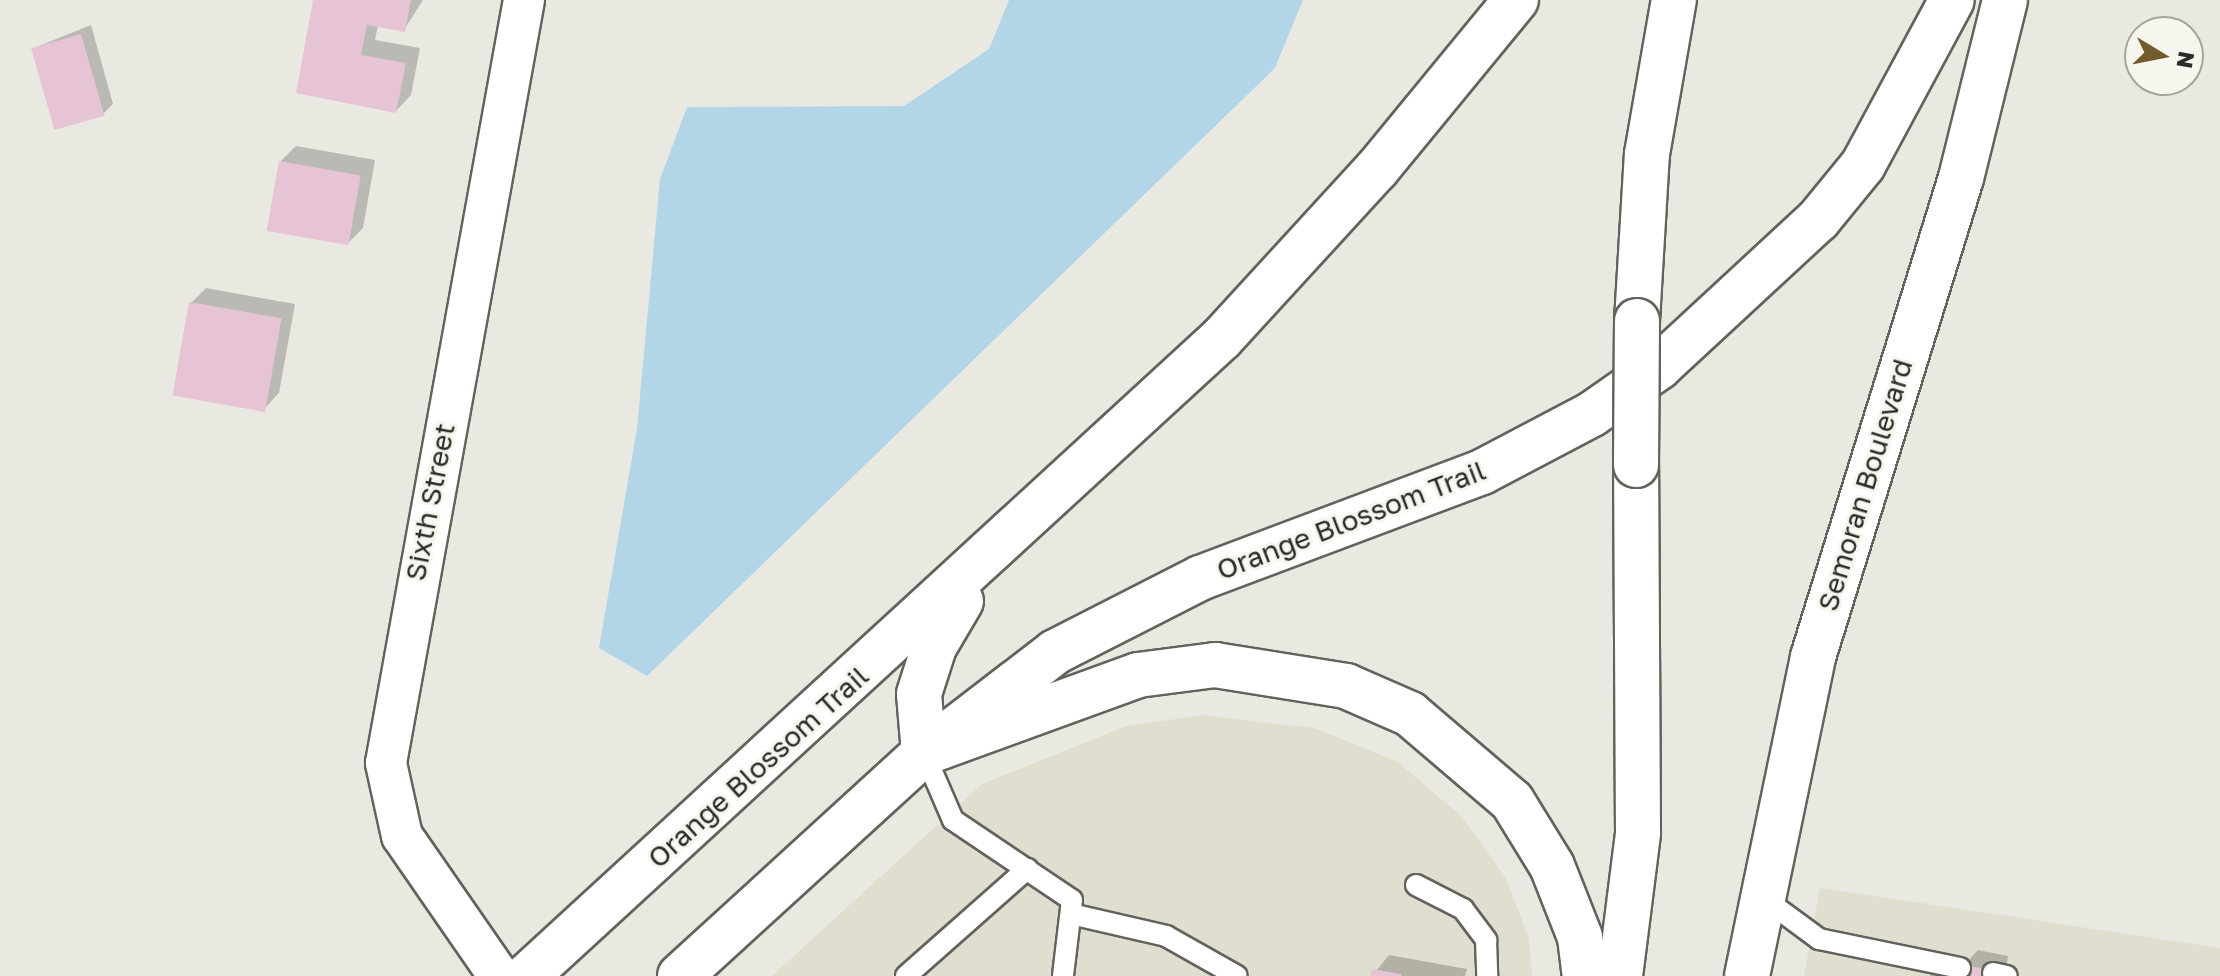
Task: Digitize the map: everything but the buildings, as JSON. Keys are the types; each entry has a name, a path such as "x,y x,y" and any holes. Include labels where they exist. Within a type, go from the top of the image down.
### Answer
{"main road":[{"name":"Orange Blossom Trail","path":"527,976 983,565 1305,250 1516,0"},
{"path":"1620,976 1638,833 1637,321 1647,154 1674,0"},
{"name":"Orange Blossom Trail","path":"680,976 924,753 1005,688 1126,611 1482,472 1592,414 1659,367 1818,220 1863,165 1952,0"},
{"name":"Semoran Boulevard","path":"1747,976 1813,657 1961,178 2005,0"},
{"path":"983,565 934,647 919,694 924,753 1138,675 1215,665 1346,686 1410,714 1512,801 1552,866 1580,937 1585,976"}],"street":[{"name":"Sixth Street","path":"499,976 402,836 386,763 524,0"}],"lane":[{"path":"924,753 953,820 1072,900 1063,976"},
{"path":"906,976 1027,869"},
{"path":"1416,885 1463,909 1486,940 1487,976"},
{"path":"1762,897 1819,939 1884,966 1960,968"},
{"path":"1071,914 1166,936 1237,976"}],"shaded area":[{"path":"1202,715 1314,728 1398,762 1461,816 1506,878 1529,939 1532,976 772,976 982,784 1126,726"},
{"path":"1820,888 2220,948 2220,976 1804,976"}],"water":[{"path":"1009,0 1303,0 1275,68 647,676 599,648 637,429 660,179 687,107 904,106 989,49"}]}
